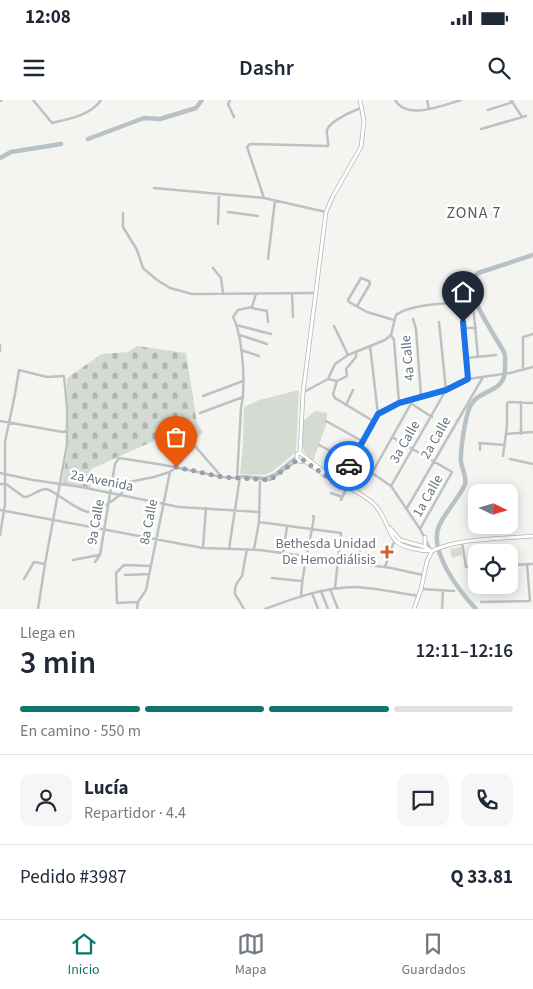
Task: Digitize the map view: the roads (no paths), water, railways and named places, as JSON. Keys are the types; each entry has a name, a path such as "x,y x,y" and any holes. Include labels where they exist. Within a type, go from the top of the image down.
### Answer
{"main road":[{"path":"297,458 300,453 303,393 326,212 361,147 363,135 360,100"},
{"path":"300,453 303,458 335,480 361,494 375,505 399,544 424,551 433,551 462,543 533,536"},
{"path":"297,458 303,458"},
{"path":"425,537 425,547"},
{"path":"396,539 433,551"},
{"path":"414,609 428,558 433,551"}],"street":[{"path":"33,100 52,123 86,112 97,106 101,100"},
{"path":"230,100 228,104 229,109 234,117"},
{"path":"395,100 397,104 420,111 446,102 461,100"},
{"path":"427,100 429,109"},
{"path":"488,110 512,101 522,117"},
{"path":"264,198 247,148 250,144 328,146 327,130 330,126 350,113 362,108"},
{"path":"481,129 526,116"},
{"path":"154,188 264,198 326,212"},
{"path":"218,224 219,194"},
{"path":"268,259 275,200"},
{"path":"228,212 258,216"},
{"path":"123,213 123,227 138,250 143,268 170,288 186,294 315,293"},
{"path":"213,268 221,278 223,293"},
{"path":"357,306 370,284 369,281 361,278 348,300 349,302 367,312 394,320"},
{"path":"251,308 256,294"},
{"path":"292,294 293,317"},
{"path":"303,393 328,379 336,364 348,355 385,340 391,335 396,315 403,310 416,307 471,303 473,305 476,328 478,357"},
{"path":"229,549 238,478 241,408 244,397 240,335 232,316 240,309 251,308 267,311 268,322"},
{"name":"4a Calle","path":"413,319 416,329 422,396"},
{"path":"440,322 446,390"},
{"path":"463,322 468,379"},
{"path":"236,325 271,334"},
{"path":"334,326 348,355"},
{"path":"464,328 476,328"},
{"path":"523,370 523,337 533,334"},
{"path":"240,335 267,344"},
{"path":"391,335 394,340 399,403"},
{"path":"0,345 0,351"},
{"path":"370,346 378,414"},
{"path":"241,350 258,356"},
{"path":"328,379 337,381 347,376 346,369 356,356 356,352"},
{"path":"466,358 496,355"},
{"path":"340,482 378,414 399,403 446,390 468,379 510,373 533,367"},
{"path":"0,535 5,511 5,442 19,370 47,377 64,376 67,445 38,609"},
{"name":"2a Calle","path":"407,508 483,377"},
{"path":"203,396 243,381"},
{"path":"337,381 334,396 373,421"},
{"path":"346,405 353,390"},
{"name":"3a Calle","path":"392,486 446,390"},
{"path":"200,413 244,397"},
{"name":"4a Calle","path":"372,473 414,399"},
{"path":"521,434 522,402"},
{"path":"503,456 507,403 533,403"},
{"path":"411,404 432,416"},
{"path":"0,421 67,431"},
{"path":"326,421 362,442"},
{"path":"506,434 533,432"},
{"path":"392,437 434,461"},
{"path":"480,450 480,443 505,445"},
{"path":"319,444 392,486 433,551"},
{"path":"0,484 6,484 24,497 34,495 45,489 49,490 83,511 88,512 120,495 127,483 154,478 170,472 195,446 222,477"},
{"name":"9a Calle","path":"95,562 100,555 117,460 122,458 176,467"},
{"path":"176,467 222,477 260,479 271,476 297,458"},
{"path":"510,459 533,464"},
{"name":"1a Calle","path":"420,529 452,474 451,470 434,461"},
{"name":"8a Calle","path":"137,609 138,602 146,590 170,472"},
{"name":"2a Avenida","path":"0,473 33,480 61,483 178,507 260,512"},
{"path":"254,549 260,512 260,479"},
{"path":"331,493 341,499 347,487"},
{"path":"203,548 206,508"},
{"path":"0,510 203,548 254,549 385,567 423,575"},
{"path":"301,597 301,581 312,530 313,516"},
{"path":"259,522 341,533 335,588"},
{"path":"283,553 288,527"},
{"path":"385,567 396,539"},
{"path":"462,543 466,567 468,567"},
{"path":"244,609 235,594 235,588 242,576 247,549"},
{"path":"358,564 360,550"},
{"path":"72,560 100,555"},
{"path":"24,579 34,562 45,564"},
{"path":"518,564 533,564"},
{"path":"480,602 530,601 532,592 527,564"},
{"path":"116,573 124,565 151,566"},
{"path":"116,566 117,603 138,602"},
{"path":"125,575 149,574"},
{"path":"272,578 301,581"},
{"path":"266,609 312,593 335,588 358,587 419,596"},
{"path":"421,589 454,591"},
{"path":"330,590 338,609"},
{"path":"442,609 443,590"},
{"path":"321,591 328,609"},
{"path":"312,593 318,609"}],"waterway":[{"path":"88,139 144,118 160,119 196,108 202,100"},
{"path":"0,158 11,152 61,144"},
{"path":"476,609 447,571 438,547 437,536 439,526 465,484 461,457 464,428 469,409 479,397 501,383 504,376 504,352 473,297 470,282 478,273 533,255"}],"place":[{"name":"Bethesda Unidad De Hemodiálisis","path":"387,552"}],"district":[{"name":"ZONA 7","path":"474,213"}]}
